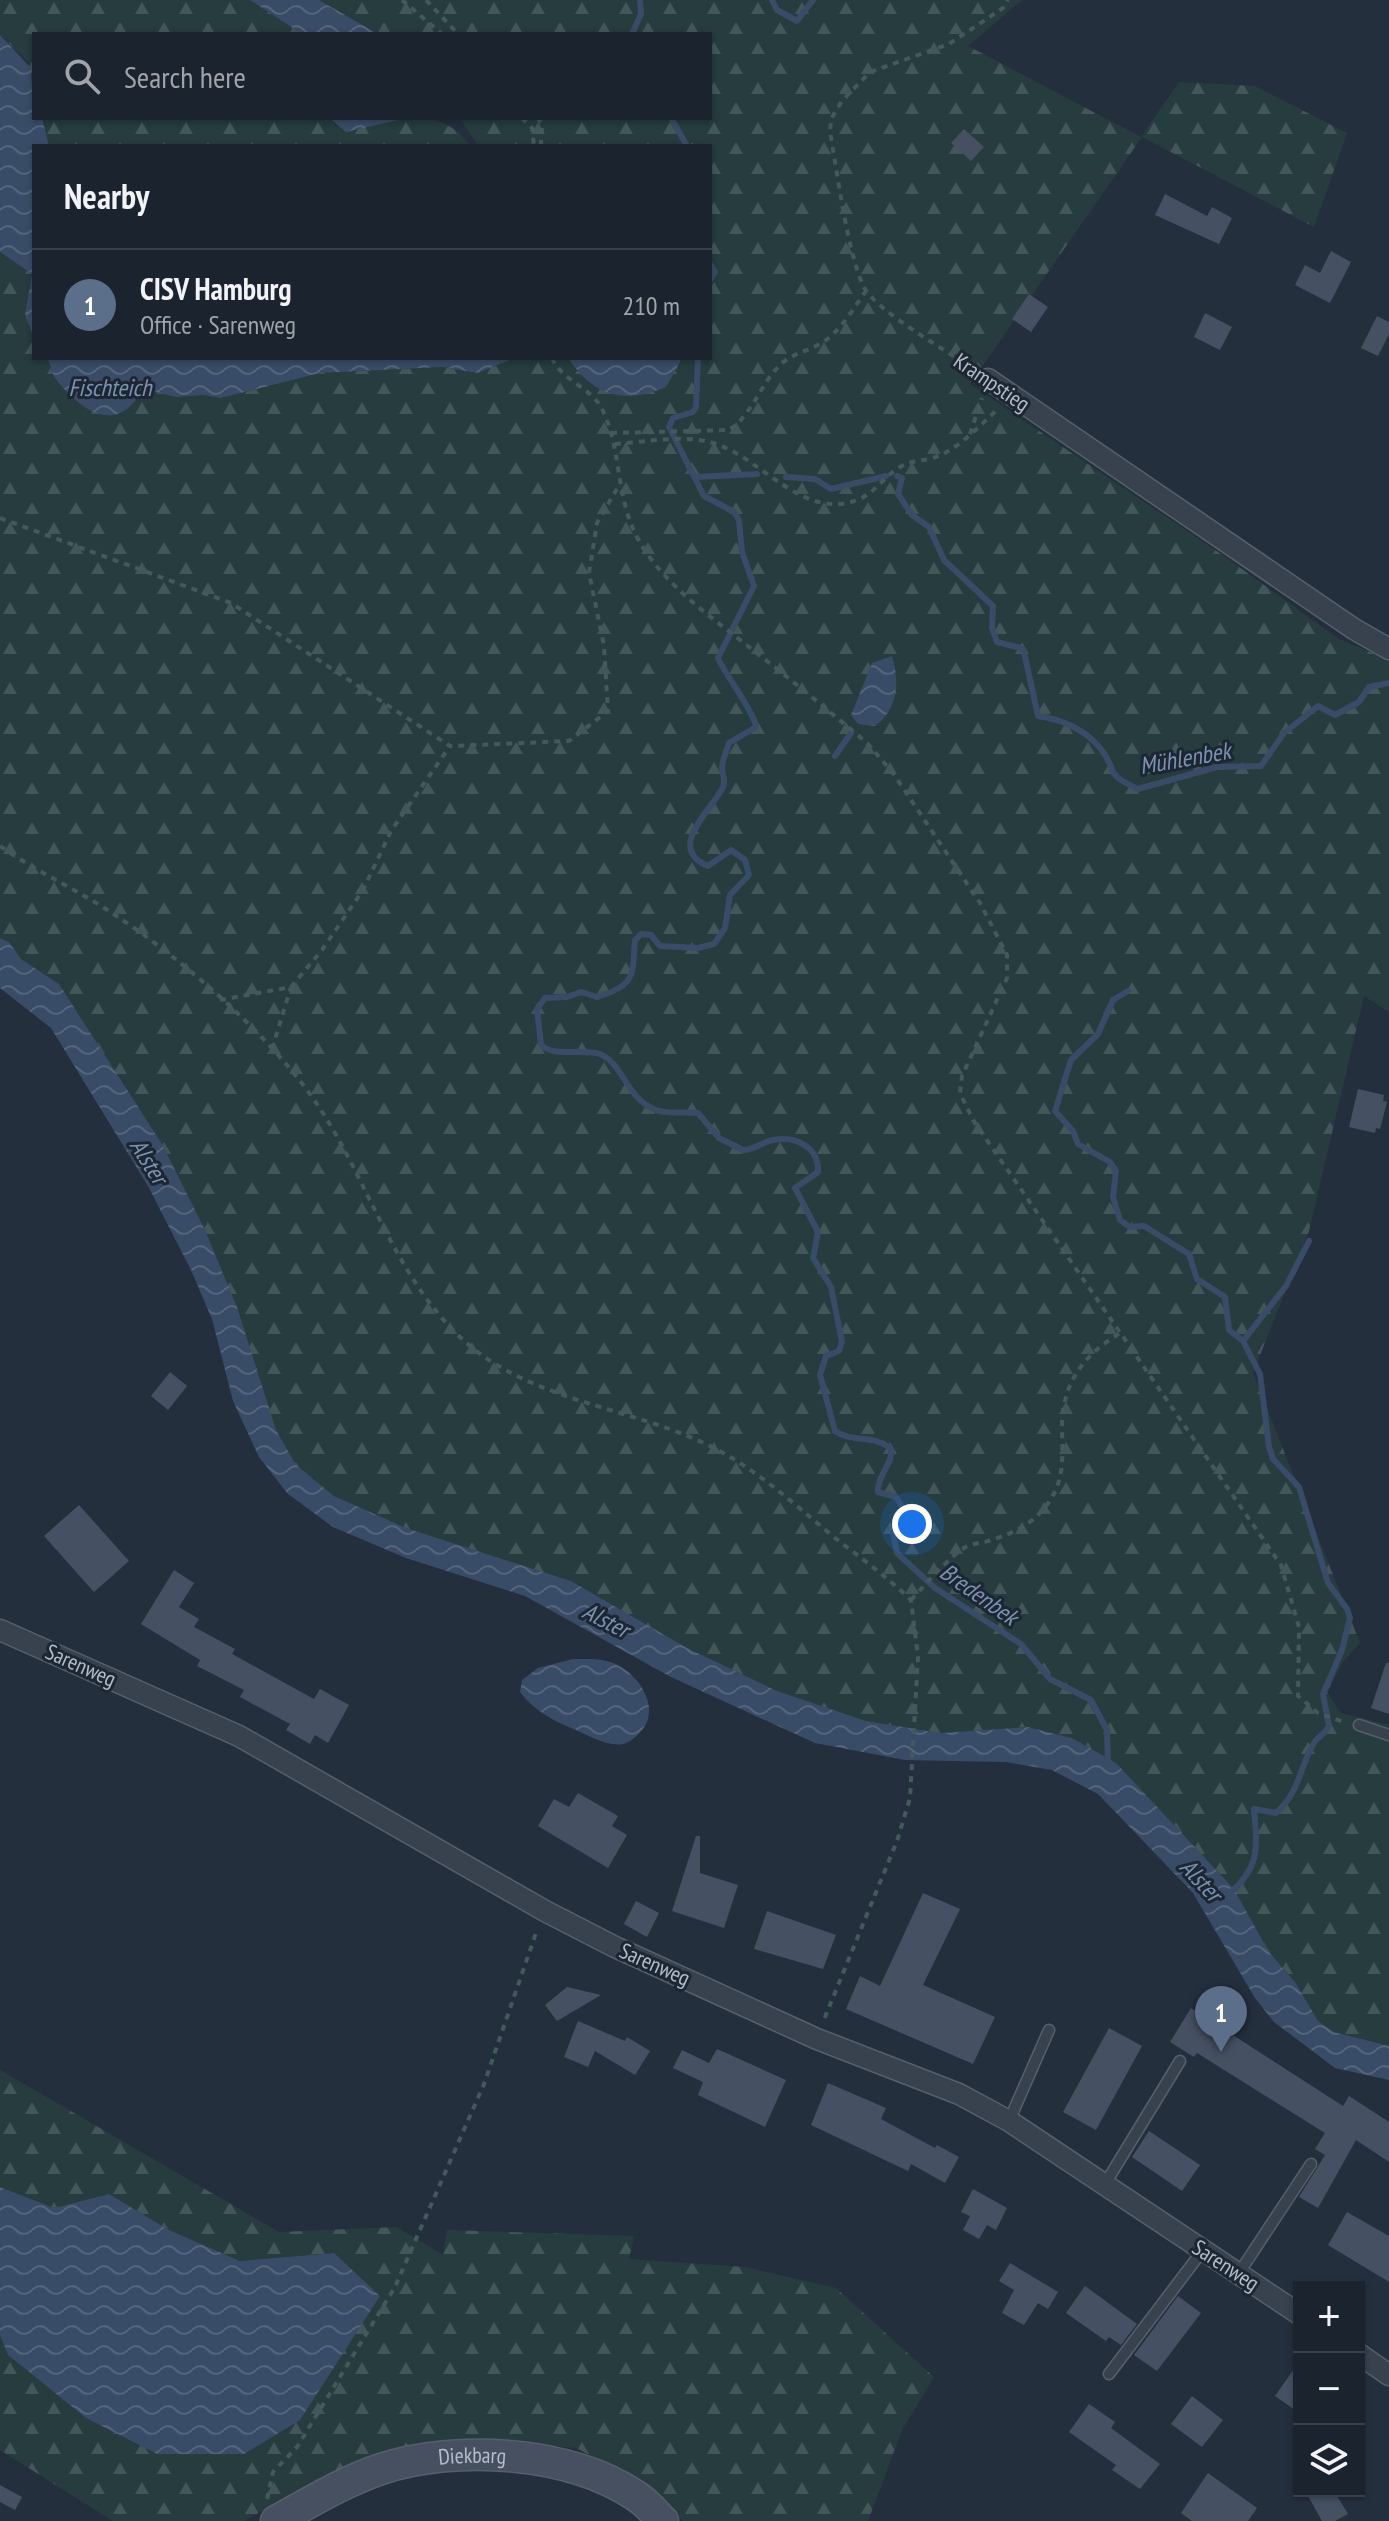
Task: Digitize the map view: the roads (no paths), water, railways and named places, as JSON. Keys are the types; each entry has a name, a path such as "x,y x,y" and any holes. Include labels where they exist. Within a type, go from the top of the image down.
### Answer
{"street":[{"name":"Krampstieg","path":"988,379 1354,629 1389,649"},
{"name":"Sarenweg","path":"0,1630 239,1736 545,1911 817,2039 959,2094 1009,2121 1293,2310"},
{"path":"1365,2358 1389,2375"},
{"name":"Diekbarg","path":"270,2515 379,2469 423,2459 482,2454 578,2469 638,2496 663,2521"}],"lane":[{"path":"1359,1725 1389,1735"},
{"path":"1009,2121 1049,2030"},
{"path":"1105,2184 1180,2061"},
{"path":"1239,2273 1311,2164"},
{"path":"1109,2374 1203,2250"}],"water":[{"path":"250,0 319,0 375,32 299,32"},
{"name":"Fischteich","path":"0,35 31,68 32,120 42,120 48,144 32,144 32,274 0,252"},
{"path":"331,120 398,120 346,132"},
{"name":"Fischteich","path":"32,274 32,332 25,315"},
{"name":"Fischteich","path":"48,360 510,360 478,373 442,367 320,373 221,398 203,395 176,397 143,389 123,412 112,415 89,410 55,379"},
{"path":"570,360 680,360 666,387 636,395 611,394 599,389"},
{"path":"892,656 896,675 893,703 875,726 858,724 851,715 872,663"},
{"name":"Alster","path":"0,938 9,942 21,959 59,984 162,1144 204,1228 237,1307 276,1430 296,1465 334,1496 406,1528 571,1581 687,1648 777,1691 866,1721 940,1733 1028,1727 1072,1738 1116,1763 1234,1889 1269,1952 1295,1982 1318,2021 1334,2032 1389,2046 1389,2080 1335,2068 1274,2022 1255,1998 1193,1893 1098,1794 1052,1770 1006,1762 905,1760 815,1743 671,1677 525,1596 406,1558 333,1527 288,1494 259,1457 233,1401 212,1319 148,1186 51,1028 0,988"},
{"path":"573,1659 610,1662 637,1680 649,1710 643,1729 632,1740 617,1745 593,1738 545,1715 520,1692 522,1680 538,1668"},
{"path":"0,2187 54,2208 109,2194 169,2230 240,2261 334,2253 380,2296 300,2420 244,2454 157,2454 86,2418 8,2355 0,2335"}],"waterway":[{"name":"Bredenbek","path":"633,32 641,14 640,0"},
{"name":"Bredenbek","path":"772,0 777,10 797,21 813,0"},
{"name":"Bredenbek","path":"672,120 686,144"},
{"name":"Bredenbek","path":"712,267 715,272 712,277"},
{"name":"Bredenbek","path":"698,360 696,407 693,412 673,418 669,427 704,496 734,512 739,520 742,552 754,586 718,658 756,727 729,743 722,765 723,787 695,828 691,849 696,858 708,866 731,850 745,860 749,875 730,895 725,928 714,944 698,948 660,946 651,935 641,934 635,940 630,976 620,988 597,997 581,992 567,997 545,998 537,1009 541,1044 552,1051 600,1054 615,1065 631,1090 646,1105 672,1113 698,1113 719,1138 743,1150 782,1139 804,1145 815,1156 818,1172 795,1188 818,1232 813,1258 831,1287 842,1342 839,1351 826,1356 820,1375 835,1431 885,1444 891,1449 878,1492 896,1497 908,1516 893,1533 897,1553 935,1588 1021,1644 1050,1679 1091,1700 1107,1730 1108,1766"},
{"name":"Mühlenbek","path":"695,477 757,474"},
{"name":"Mühlenbek","path":"786,477 815,479 831,489 886,476"},
{"name":"Mühlenbek","path":"897,476 902,478 898,494 912,515 929,527 944,560 993,606 992,628 997,642 1021,648 1024,652 1038,716 1063,722 1087,735 1106,756 1115,775 1138,789 1217,767 1261,766 1284,733 1318,706 1335,715 1359,702 1369,687 1389,683"},
{"path":"835,756 851,733"},
{"name":"Alster","path":"1128,991 1113,1000 1098,1034 1071,1060 1055,1111 1073,1131 1078,1144 1110,1162 1116,1171 1113,1197 1120,1220 1130,1227 1144,1226 1189,1254 1197,1279 1225,1297 1229,1330 1243,1341 1260,1374 1273,1459 1299,1487 1328,1583 1350,1618 1342,1650 1323,1694 1329,1726 1316,1740 1285,1804 1276,1813 1254,1809 1255,1855 1247,1874 1230,1893"},
{"path":"1243,1341 1286,1286 1309,1241"}],"place":[{"name":"CISV Hamburg","path":"1221,2052"}]}
